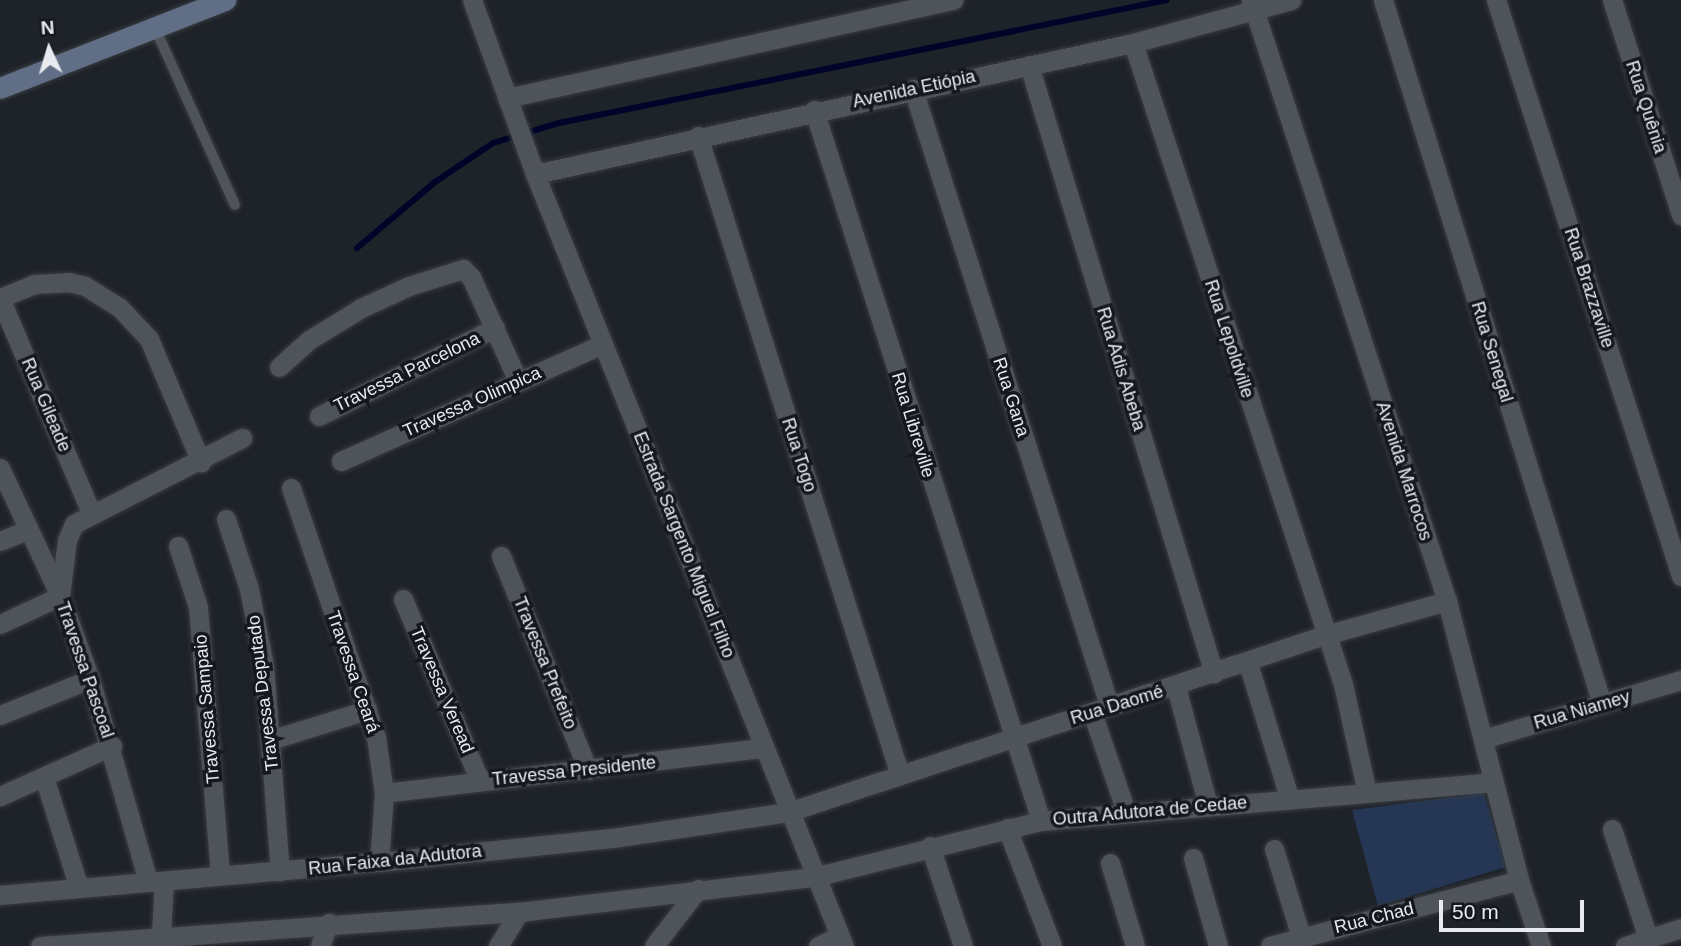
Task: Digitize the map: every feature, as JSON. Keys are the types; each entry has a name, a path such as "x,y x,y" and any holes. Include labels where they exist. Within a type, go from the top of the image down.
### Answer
{"street":[{"path":"0,88 225,0"},
{"path":"472,0 507,97 891,7 953,0"},
{"name":"Avenida Etiópia","path":"535,174 814,110 1133,43 1253,6 1291,0"},
{"name":"Rua Senegal","path":"1383,0 1602,704"},
{"name":"Rua Brazzaville","path":"1496,0 1681,576"},
{"name":"Rua Quênia","path":"1612,0 1681,215"},
{"name":"Avenida Marrocos","path":"1253,6 1447,601 1519,880 1541,946"},
{"name":"Rua Lepoldville","path":"1133,43 1343,684 1366,789"},
{"name":"Rua Adis Abeba","path":"1029,65 1214,674"},
{"name":"Rua Gana","path":"914,89 1100,708 1126,812"},
{"name":"Estrada Sargento Miguel Filho","path":"507,97 535,174 814,877 842,941"},
{"name":"Rua Libreville","path":"814,110 1012,739 1041,821"},
{"name":"Rua Togo","path":"698,136 900,775"},
{"path":"279,367 309,340 361,308 454,269 471,277 518,381"},
{"path":"0,298 34,284 85,286 119,307 149,339 201,462"},
{"name":"Rua Gileade","path":"0,298 91,512"},
{"name":"Travessa Parcelona","path":"319,416 495,328"},
{"name":"Travessa Olimpica","path":"341,461 603,344"},
{"path":"0,624 60,596 67,540 74,524 91,512 201,462 242,438"},
{"name":"Travessa Pascoal","path":"0,468 60,596 90,678 156,881 162,934"},
{"name":"Travessa Ceará","path":"291,488 367,710 382,763 384,793 379,862"},
{"name":"Travessa Deputado","path":"226,519 256,622 270,740 280,871"},
{"path":"0,541 27,530"},
{"name":"Travessa Sampaio","path":"178,546 198,607 220,875"},
{"name":"Travessa Prefeito","path":"501,556 588,770"},
{"name":"Travessa Veread","path":"403,599 480,781"},
{"name":"Rua Daomé","path":"789,812 1100,708 1176,687 1325,635 1447,601"},
{"path":"1248,663 1289,797"},
{"path":"0,715 90,678"},
{"name":"Rua Niamey","path":"1483,739 1681,680"},
{"path":"1176,687 1208,806"},
{"path":"270,740 367,710"},
{"path":"0,796 112,746"},
{"name":"Travessa Presidente","path":"384,793 764,748"},
{"path":"44,777 79,888"},
{"name":"Outra Adutora de Cedae","path":"814,877 930,846 1041,821 1366,789 1493,782"},
{"name":"Rua Faixa da Adutora","path":"0,895 379,862 619,837 789,812"},
{"path":"1007,828 1052,946"},
{"path":"1612,829 1648,938"},
{"path":"930,846 963,946"},
{"path":"1273,849 1301,937"},
{"path":"1193,858 1218,946"},
{"path":"1110,863 1135,946"},
{"path":"40,946 329,922 519,912 814,877"},
{"name":"Rua Chad","path":"1270,946 1519,880"},
{"path":"654,946 698,889"},
{"path":"498,946 519,912"},
{"path":"320,946 329,922"},
{"path":"1625,946 1681,928"},
{"path":"818,946 842,941"}],"lane":[{"path":"155,28 235,205"}],"shaded area":[{"path":"1484,793 1506,867 1378,906 1352,810"}],"waterway":[{"path":"357,248 435,182 493,143 559,123 1167,0"}]}
